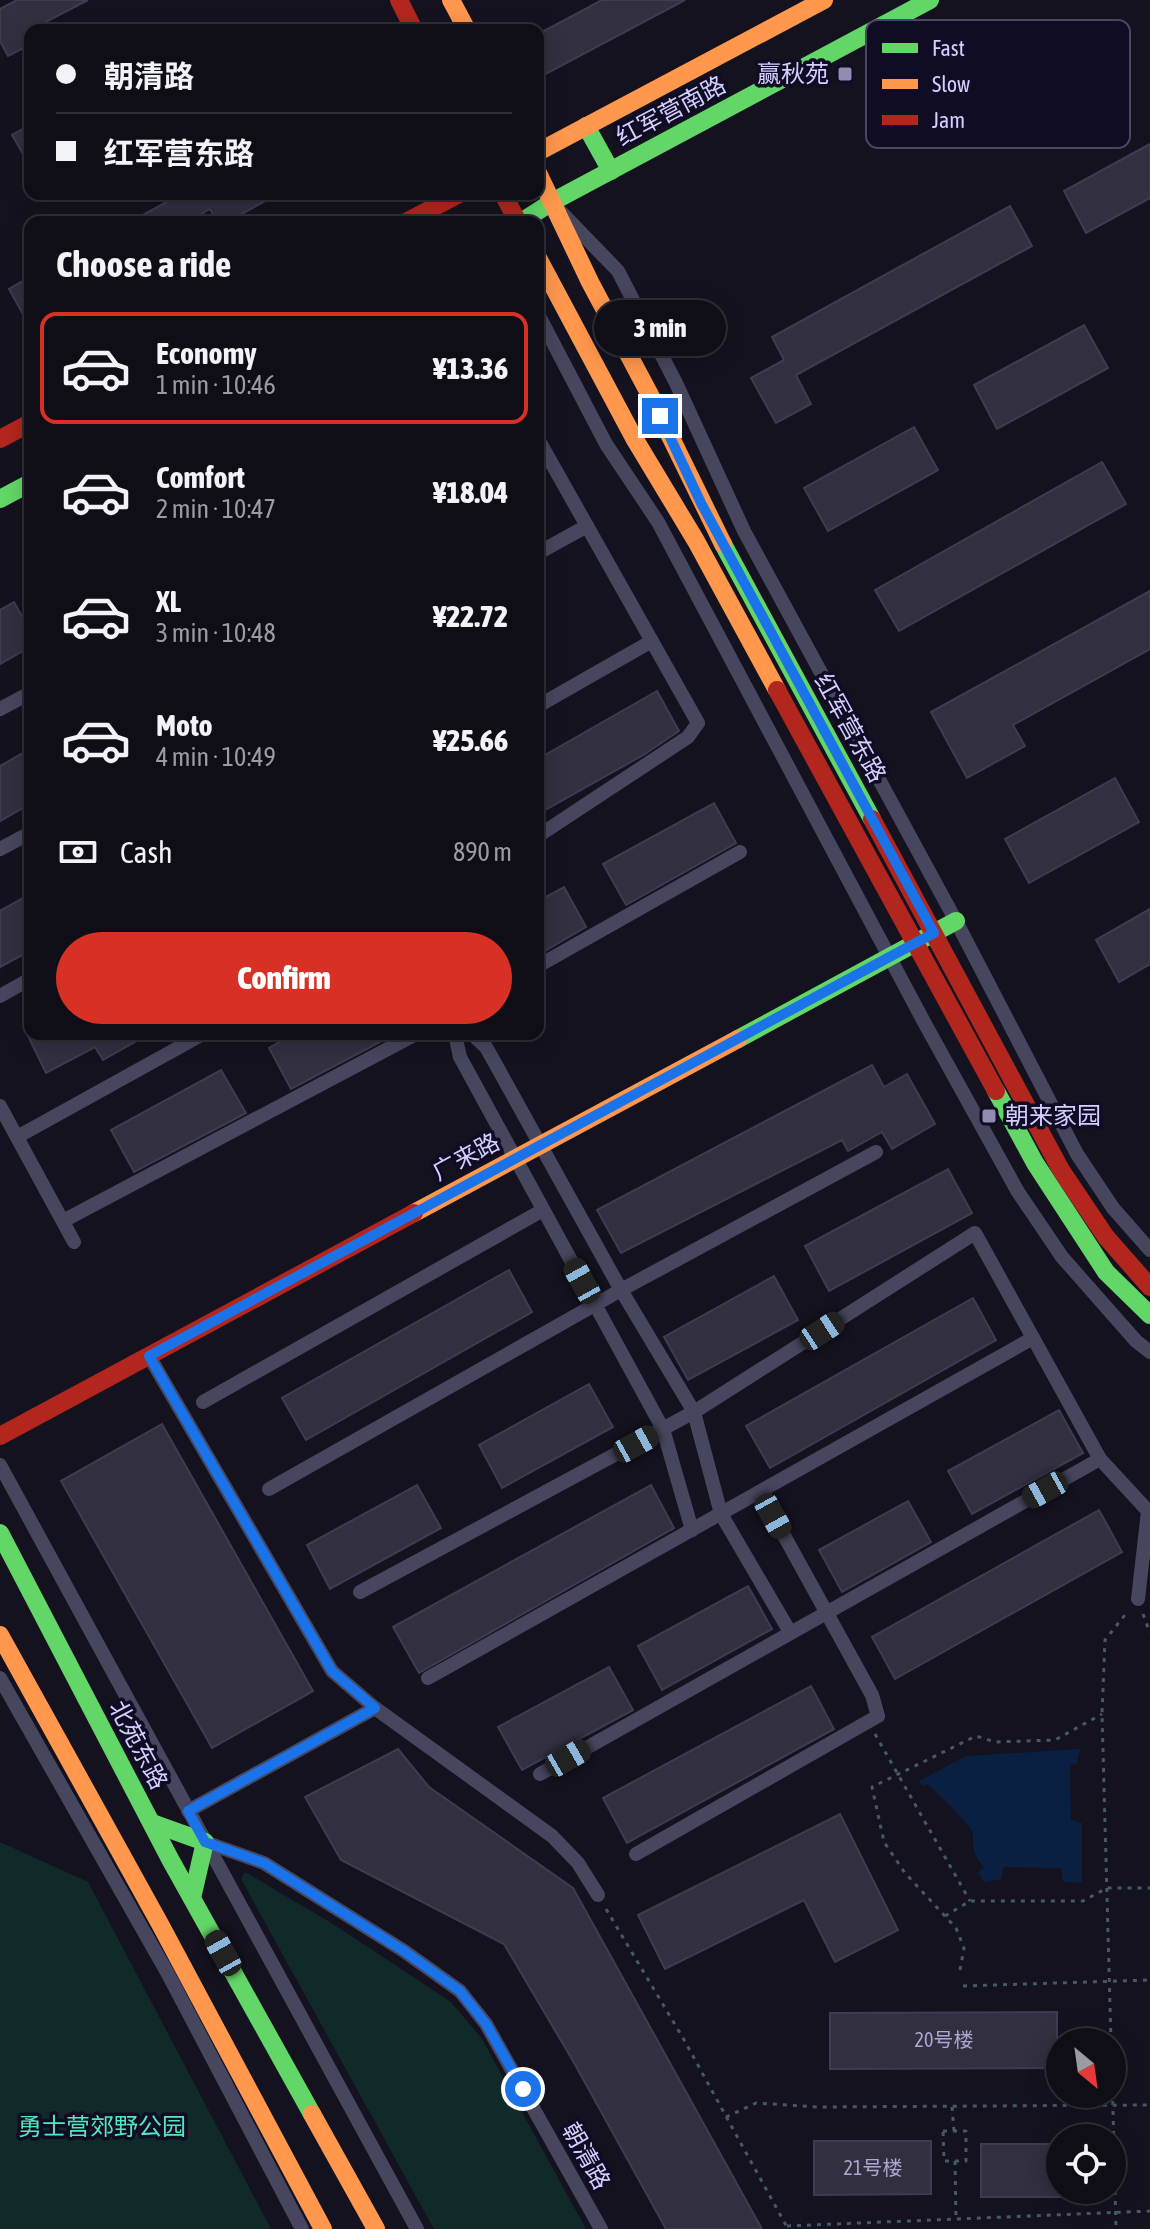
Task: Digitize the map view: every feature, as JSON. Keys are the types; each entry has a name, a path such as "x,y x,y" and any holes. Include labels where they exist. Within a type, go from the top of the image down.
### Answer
{"street":[{"path":"399,0 411,24"},
{"path":"451,0 464,24"},
{"name":"红军营南路","path":"544,149 824,0"},
{"name":"红军营南路","path":"893,20 930,0"},
{"name":"红军营南路","path":"530,216 866,34"},
{"path":"586,126 611,171"},
{"name":"红军营东路","path":"544,185 701,503 1069,1182 1106,1237 1150,1287"},
{"path":"552,202 618,271 676,383 744,531 956,921 1077,1154 1113,1208 1150,1250"},
{"name":"红军营东路","path":"544,269 634,438 696,541 1059,1204 1106,1272 1150,1315"},
{"path":"544,325 606,444 658,522 1018,1192 1062,1257 1136,1341 1150,1352"},
{"path":"0,439 24,426"},
{"path":"544,450 698,723 688,737 544,832"},
{"path":"0,499 24,486"},
{"path":"544,550 587,526"},
{"path":"544,703 652,641"},
{"path":"0,709 24,696"},
{"path":"0,849 24,836"},
{"path":"544,963 740,852"},
{"name":"广来路","path":"0,1436 956,921"},
{"path":"0,996 24,982"},
{"path":"17,1137 192,1040"},
{"path":"63,1221 405,1040"},
{"path":"456,1040 460,1057 663,1429 692,1530"},
{"path":"478,1040 486,1047 621,1290 694,1412 721,1514 790,1632"},
{"path":"0,1106 74,1242"},
{"path":"269,1489 595,1304 876,1152"},
{"path":"203,1402 543,1210"},
{"path":"360,1592 694,1412 975,1233 1100,1459 1148,1511 1138,1599"},
{"path":"428,1678 1033,1338"},
{"path":"149,1356 332,1671 375,1708 552,1836 578,1863 598,1895"},
{"path":"540,1774 1100,1459"},
{"path":"0,1465 417,2229"},
{"path":"636,1854 878,1716 872,1695 760,1492"},
{"name":"北苑东路","path":"0,1533 192,1898 376,2229"},
{"path":"0,1635 160,1924 323,2229"},
{"path":"0,1678 168,1974 302,2229"},
{"path":"188,1811 375,1708"},
{"path":"152,1823 205,1842"},
{"path":"192,1898 205,1842"},
{"name":"朝清路","path":"205,1842 264,1863 404,1951 460,1991 486,2024 601,2229"}],"path":[{"path":"1111,2028 1102,1714 1105,1640 1138,1599"},
{"path":"960,1970 964,1948 956,1928 905,1873 884,1842 872,1787 976,1736 995,1742 1055,1740 1102,1714"},
{"path":"873,1732 970,1901"},
{"path":"943,1916 970,1901 1083,1901 1107,1888 1150,1888"},
{"path":"598,1895 683,2038 788,2228 1150,2211"},
{"path":"963,1986 1150,1980"},
{"path":"726,2117 756,2103 818,2107 1046,2106"},
{"path":"1126,2106 1150,2105"},
{"path":"952,2107 954,2131"},
{"path":"1113,2108 1116,2229"},
{"path":"943,2131 966,2131 966,2161 955,2161 944,2161 943,2131"},
{"path":"955,2161 956,2219"}],"green space":[{"name":"勇士营郊野公园","path":"0,1842 88,1882 271,2229 0,2229"},
{"path":"245,1872 333,1924 451,2002 482,2039 586,2229 434,2229 241,1879"}],"water":[{"path":"1080,1749 1077,1763 1070,1765 1071,1820 1082,1823 1082,1883 1063,1882 1061,1868 1003,1867 1002,1879 984,1882 978,1872 984,1868 974,1851 970,1828 931,1787 927,1784 922,1786 919,1781 966,1756"}],"building":[{"path":"17,0 88,0 42,24 24,24 24,48 8,56 0,41 0,9"},
{"path":"602,0 685,0 544,75 544,31"},
{"path":"24,128 24,156 12,135"},
{"path":"1150,144 1150,198 1086,233 1064,191"},
{"path":"170,200 267,200 238,216 214,216 210,209 198,216 141,216"},
{"path":"1010,206 1032,246 796,375 811,404 776,423 751,378 784,360 772,337"},
{"path":"24,280 24,316 9,289"},
{"path":"1084,325 1108,368 997,429 974,385"},
{"path":"914,427 938,470 828,531 804,488"},
{"path":"1102,462 1126,504 899,631 875,590"},
{"path":"1150,591 1150,649 1013,725 1025,746 967,778 931,712"},
{"path":"14,602 24,620 24,650 0,664 0,610"},
{"path":"657,691 679,731 645,754 544,811 544,756"},
{"path":"24,752 24,807 0,821 0,766"},
{"path":"1115,778 1139,822 1029,883 1005,839"},
{"path":"714,803 736,843 626,905 603,864"},
{"path":"564,887 586,927 544,952 544,898"},
{"path":"24,897 24,954 0,967 0,911"},
{"path":"1150,909 1150,964 1119,982 1096,940"},
{"path":"30,1040 138,1040 103,1060 95,1047 46,1073"},
{"path":"283,1040 384,1040 291,1089 269,1048"},
{"path":"872,1065 884,1087 907,1074 935,1124 892,1149 882,1132 848,1151 842,1140 621,1253 597,1210"},
{"path":"221,1070 246,1113 134,1172 111,1130"},
{"path":"948,1169 972,1213 829,1291 805,1246"},
{"path":"509,1270 532,1312 306,1440 282,1398"},
{"path":"774,1276 798,1320 688,1380 664,1337"},
{"path":"973,1298 996,1340 770,1468 746,1426"},
{"path":"589,1384 613,1427 502,1488 479,1445"},
{"path":"1059,1410 1083,1453 972,1514 948,1471"},
{"path":"162,1424 313,1691 212,1748 61,1481"},
{"path":"417,1485 441,1528 330,1589 307,1545"},
{"path":"651,1485 674,1528 419,1673 393,1627"},
{"path":"908,1501 931,1542 842,1592 819,1550"},
{"path":"1099,1510 1122,1552 895,1679 872,1637"},
{"path":"748,1586 772,1629 662,1690 638,1646"},
{"path":"609,1667 633,1710 522,1770 498,1727"},
{"path":"811,1686 834,1729 627,1843 603,1798"},
{"path":"398,1749 429,1787 573,1888 762,2229 666,2229 504,1944 341,1860 305,1797"},
{"path":"840,1814 898,1930 835,1962 804,1900 665,1969 638,1915"},
{"path":"1057,2012 1057,2028 1046,2028 1046,2068 830,2069 830,2013"},
{"path":"814,2141 931,2141 931,2194 814,2195"},
{"path":"981,2144 1046,2144 1046,2197 981,2197"}],"traffic: fast":[{"path":"893,20 930,0"},
{"path":"530,216 866,34"},
{"path":"586,126 611,171"},
{"path":"0,499 24,486"},
{"path":"723,544 872,819"},
{"path":"738,1039 956,921"},
{"path":"996,1091 1035,1163 1106,1272 1150,1315"},
{"path":"0,1533 170,1859 312,2114"},
{"path":"152,1823 205,1842 192,1898"}],"traffic: slow":[{"path":"451,0 464,24"},
{"path":"544,149 824,0"},
{"path":"544,186 723,544"},
{"path":"544,269 634,438 696,541 777,690"},
{"path":"414,1213 738,1039"},
{"path":"0,1635 160,1924 323,2229"},
{"path":"312,2114 376,2229"}],"traffic: jam":[{"path":"399,0 411,24"},
{"path":"417,216 448,200"},
{"path":"506,200 515,216"},
{"path":"0,439 24,426"},
{"path":"777,690 996,1091"},
{"path":"872,819 1061,1170 1106,1237 1150,1287"},
{"path":"0,1436 414,1213"}],"place":[{"name":"赢秋苑","path":"845,74"},
{"name":"朝来家园","path":"989,1116"}],"route":[{"path":"523,2089 486,2024 460,1991 404,1951 264,1863 205,1842 188,1811 375,1708 332,1671 149,1356 934,933 701,503 660,416"}]}
